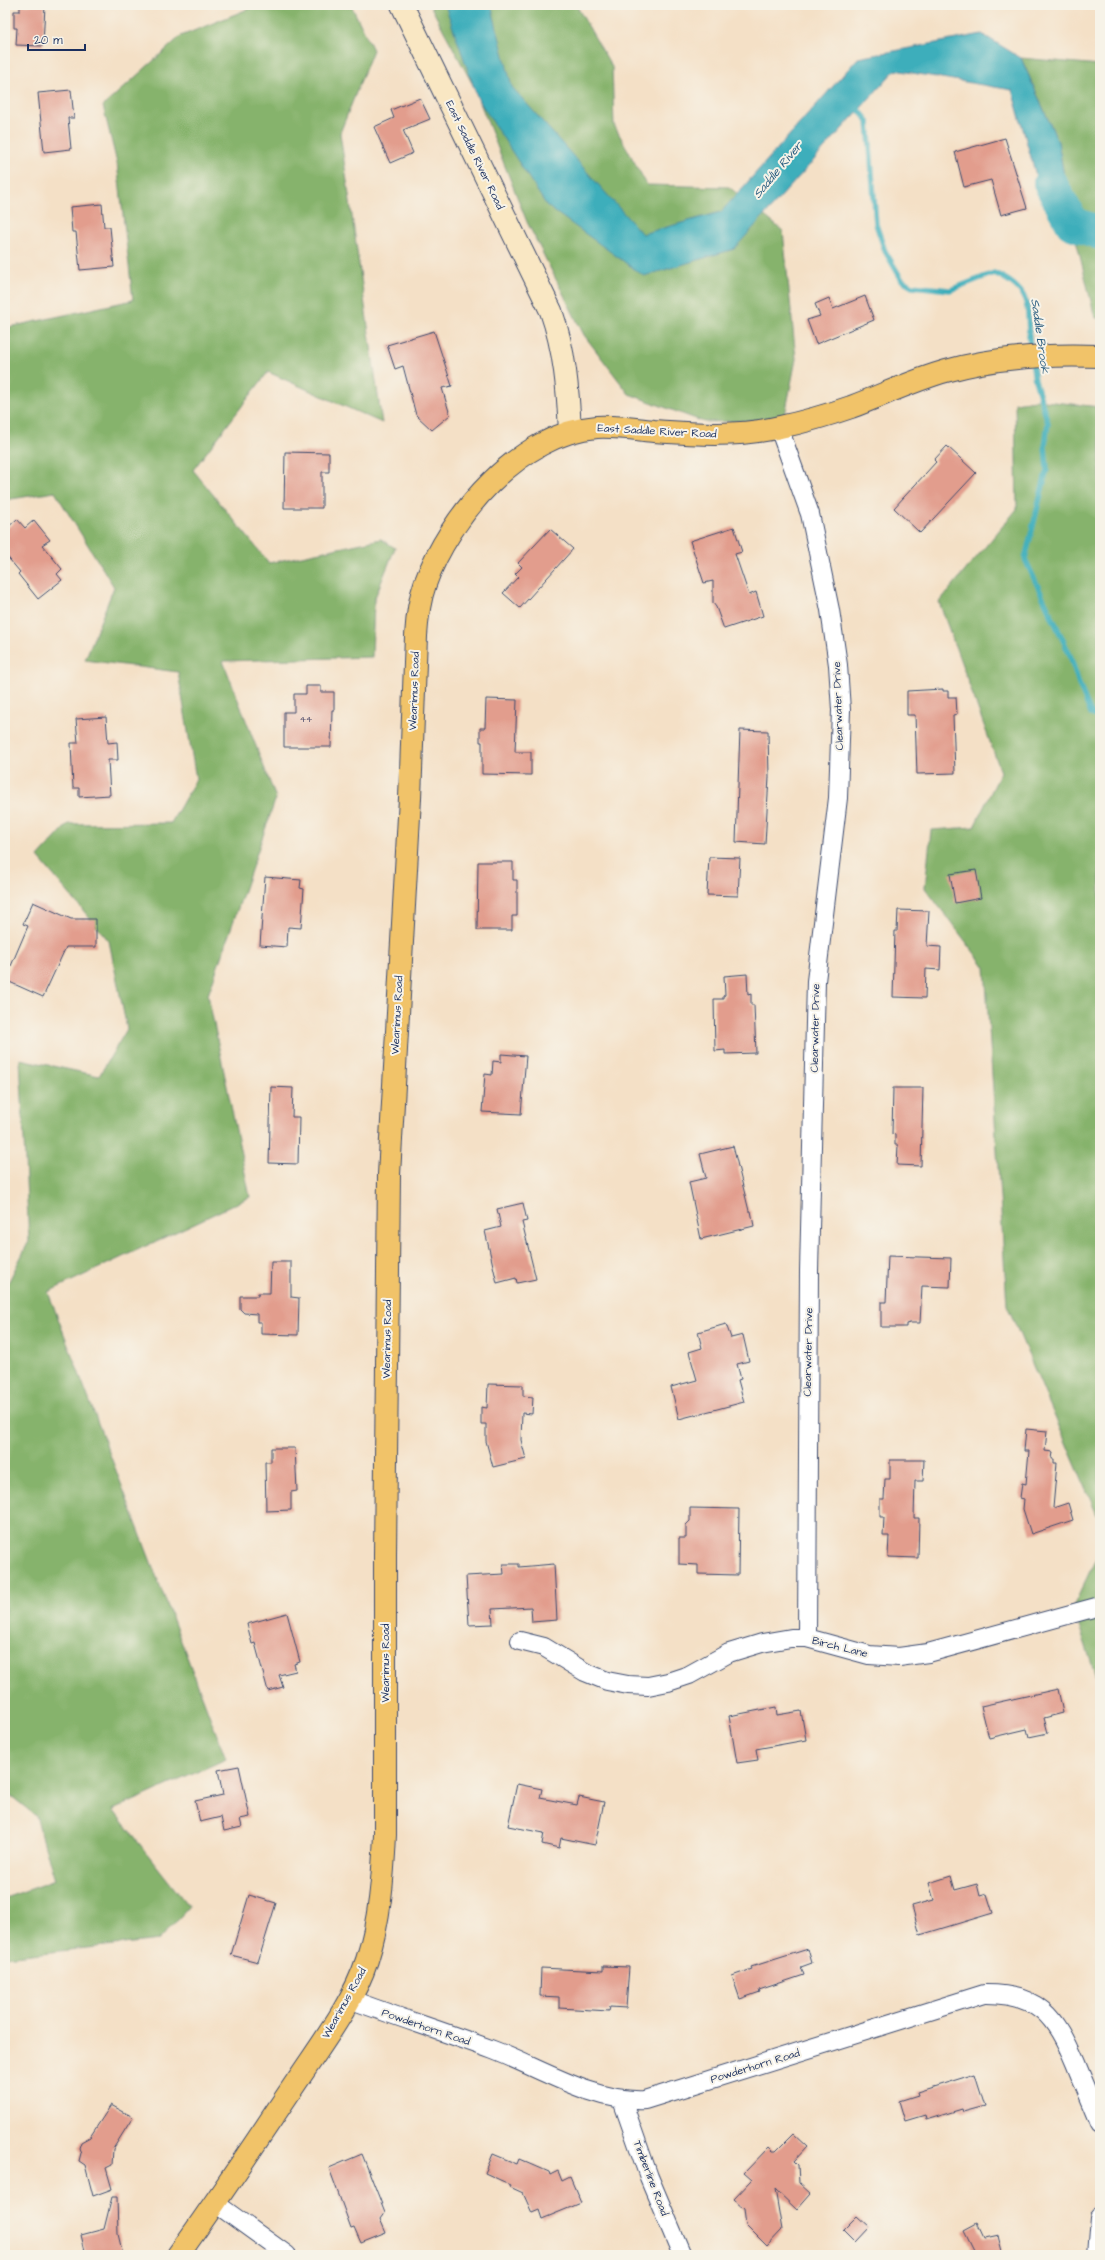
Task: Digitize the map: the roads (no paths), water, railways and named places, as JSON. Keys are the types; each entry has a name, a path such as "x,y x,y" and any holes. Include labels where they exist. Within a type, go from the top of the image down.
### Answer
{"main road":[{"name":"East Saddle River Road","path":"402,5 551,311 558,333 565,368 570,432 599,427 685,433 734,434 779,428 851,407 944,372 975,364 1016,358 1100,356"},
{"name":"Wearimus Road","path":"178,2255 215,2204 326,2039 349,1999 367,1961 377,1919 383,1881 385,1835 385,1555 389,1175 410,798 418,610 424,586 431,568 442,546 466,511 499,475 523,454 570,432"}],"street":[{"name":"Clearwater Drive","path":"779,428 810,514 830,610 838,665 841,710 838,798 816,981 809,1271 807,1638"},
{"name":"Birch Lane","path":"520,1641 544,1647 585,1672 607,1681 628,1685 648,1686 668,1682 689,1675 729,1653 762,1643 791,1638 807,1638 869,1655 899,1657 928,1653 1100,1606"},
{"name":"Powderhorn Road","path":"349,1999 493,2050 605,2097 622,2100 645,2100 984,1994 1002,1994 1021,1998 1039,2007 1053,2019 1063,2034 1100,2123"},
{"name":"Timberline Road","path":"622,2100 649,2177 682,2255"},
{"path":"215,2204 287,2255"},
{"path":"1097,2255 1100,2217"}],"water":[{"path":"445,5 491,5 512,87 642,234 721,212 858,58 982,34 1021,58 1058,142 1072,223 1044,204 1012,90 895,70 734,249 644,276 547,206 478,99"}],"waterway":[{"name":"Saddle Brook","path":"859,110 868,121 876,224 885,251 902,280 912,286 950,290 994,273 1008,280 1018,288 1024,296 1027,305 1031,353"},
{"name":"Saddle River","path":"1050,183 1072,223 1100,233"},
{"name":"Saddle Brook","path":"1032,361 1035,380 1048,423 1045,446 1047,469 1025,559 1070,655 1079,684 1091,714 1100,718"}]}
